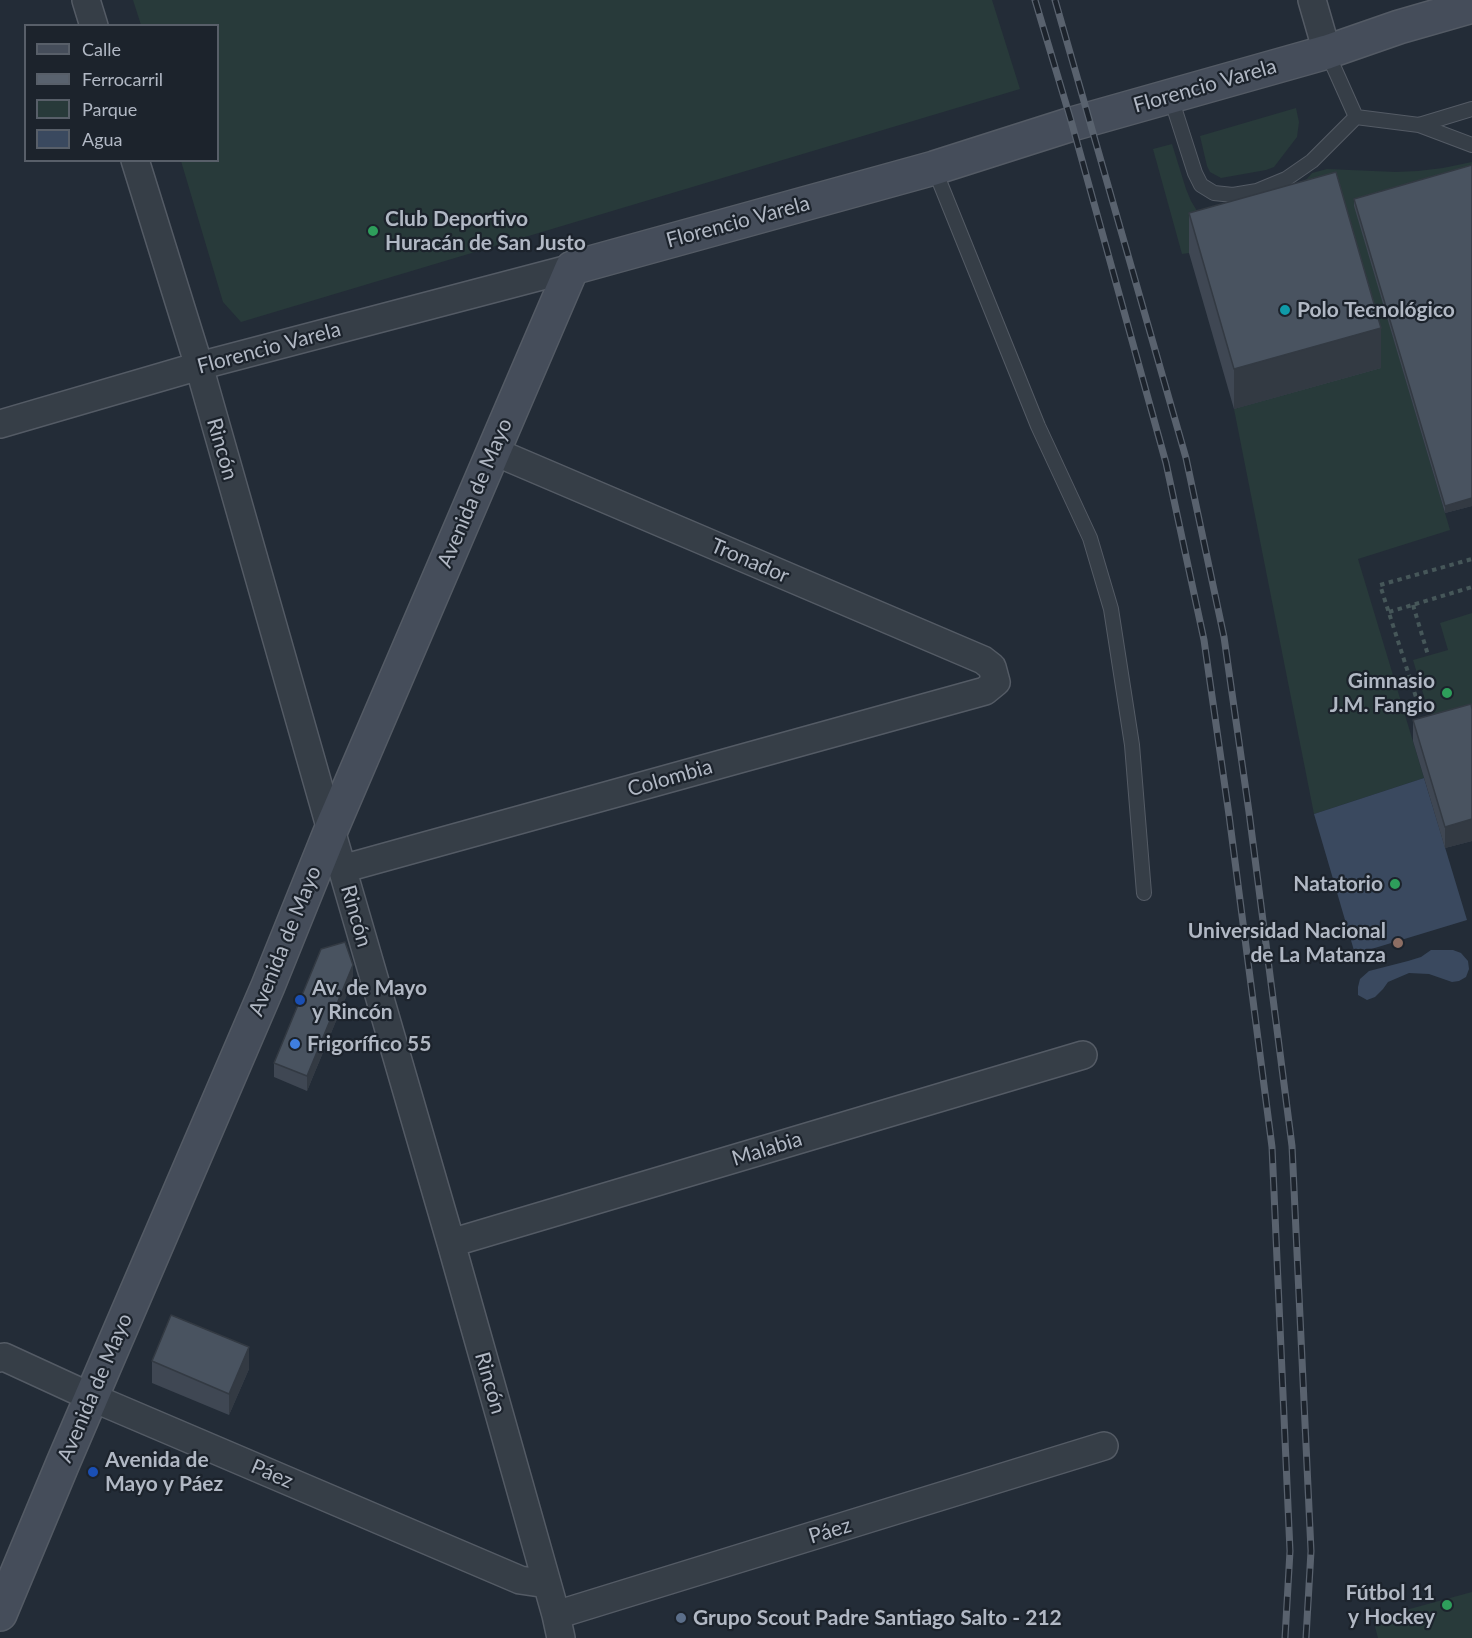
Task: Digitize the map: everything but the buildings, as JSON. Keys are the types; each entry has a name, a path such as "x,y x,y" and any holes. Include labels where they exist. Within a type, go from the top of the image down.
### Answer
{"main road":[{"name":"Florencio Varela","path":"572,268 934,168 1072,124 1327,51 1472,6"},
{"name":"Avenida de Mayo","path":"0,1614 268,986 331,830 572,268"}],"street":[{"path":"86,0 93,24"},
{"path":"1312,0 1327,51"},
{"name":"Rincón","path":"136,162 199,366 559,1626"},
{"name":"Florencio Varela","path":"0,424 199,366 572,268"},
{"name":"Tronador","path":"493,451 982,660 993,667 996,682"},
{"name":"Colombia","path":"342,869 985,691 996,682"},
{"name":"Malabia","path":"451,1243 1083,1055"},
{"name":"Páez","path":"1,1353 92,1397 520,1580 547,1584"},
{"name":"Páez","path":"559,1626 1104,1446"}],"lane":[{"path":"1327,51 1356,117"},
{"path":"1170,95 1195,173 1201,185 1214,193 1233,195 1257,191 1286,178 1312,161 1356,117"},
{"path":"1419,125 1472,109"},
{"path":"1356,117 1419,125 1472,145"},
{"path":"934,168 1038,426 1090,538 1111,609 1132,745 1144,893"}],"path":[{"path":"1425,726 1380,585 1472,559"},
{"path":"1389,612 1472,587"},
{"path":"1413,605 1428,655"}],"green space":[{"name":"Club Deportivo Huracán de San Justo","path":"133,0 992,0 1020,89 241,322 223,302 181,162 219,162 219,24 141,24"},
{"path":"1296,108 1299,122 1297,137 1274,167 1221,178 1210,172 1200,136"},
{"path":"1172,144 1186,189 1197,211 1189,253 1182,254 1153,149"},
{"path":"1472,162 1472,173 1355,207 1450,530 1358,559 1424,778 1314,814 1234,409 1381,367 1305,181 1312,173 1327,169 1418,171"},
{"name":"Gimnasio J.M. Fangio","path":"1472,613 1472,730 1436,736 1413,660 1448,650 1440,623"},
{"name":"Fútbol 11 y Hockey","path":"1472,1592 1472,1638 1378,1638 1373,1619"}],"water":[{"name":"Natatorio","path":"1424,778 1467,920 1355,954 1314,814"},
{"path":"1431,950 1453,950 1461,953 1468,961 1469,969 1466,977 1452,982 1429,974 1409,973 1388,982 1375,997 1367,1000 1358,995 1360,979 1369,971 1421,957"}],"railway":[{"path":"1035,0 1072,124 1166,463 1204,640 1272,1147 1290,1551 1285,1638"},
{"path":"1055,0 1186,458 1224,637 1292,1146 1311,1551 1306,1638"}],"place":[{"name":"Club Deportivo Huracán de San Justo","path":"373,231"},
{"name":"Polo Tecnológico","path":"1285,310"},
{"name":"Gimnasio J.M. Fangio","path":"1447,693"},
{"name":"Natatorio","path":"1395,884"},
{"name":"Universidad Nacional de La Matanza","path":"1398,943"},
{"name":"Av. de Mayo y Rincón","path":"300,1000"},
{"name":"Frigorífico 55","path":"295,1044"},
{"name":"Avenida de Mayo y Páez","path":"93,1472"},
{"name":"Fútbol 11 y Hockey","path":"1447,1605"},
{"name":"Grupo Scout Padre Santiago Salto - 212","path":"681,1618"}]}
